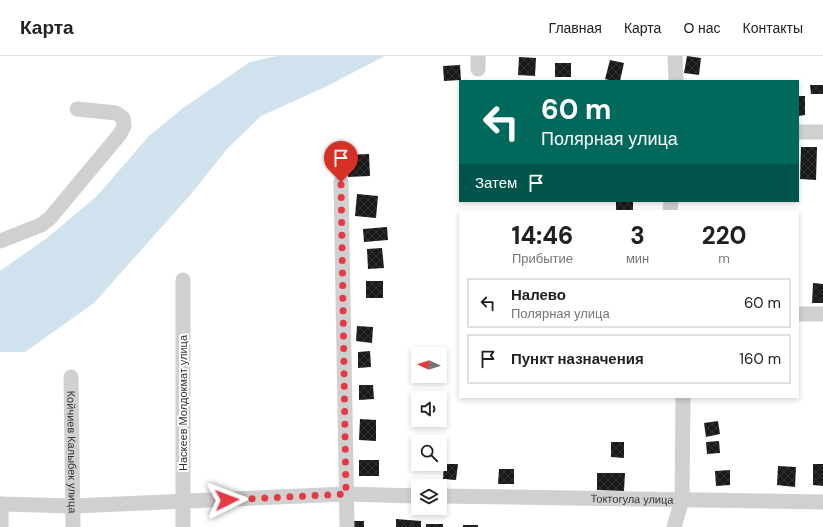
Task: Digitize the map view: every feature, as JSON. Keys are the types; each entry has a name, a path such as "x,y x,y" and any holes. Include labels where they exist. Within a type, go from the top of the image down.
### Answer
{"street":[{"path":"675,56 676,80"},
{"path":"0,241 41,225 50,218 120,134 124,126 123,118 116,112 77,109"},
{"path":"799,132 823,132"},
{"path":"341,182 347,527"},
{"name":"Наскеев Молдокмат улица","path":"183,280 183,527"},
{"path":"800,314 823,314"},
{"name":"Койчиев Калыбек улица","path":"71,378 74,506 73,527"},
{"path":"674,527 682,500 682,398"},
{"path":"1,527 0,504 74,506 346,494 411,496"},
{"name":"Токтогула улица","path":"447,496 823,502"}],"water":[{"path":"277,56 385,56 323,88 261,116 227,149 191,194 94,303 25,352 0,352 0,271 47,238 97,196 149,136 183,108 250,62"}],"building":[{"path":"687,56 701,58 699,75 684,73"},
{"path":"519,57 536,58 535,76 518,75"},
{"path":"610,60 624,63 620,80 605,79"},
{"path":"555,63 571,63 571,77 555,77"},
{"path":"460,65 461,80 444,81 443,66"},
{"path":"810,85 823,85 823,94 811,94"},
{"path":"799,96 805,96 805,115 799,116"},
{"path":"801,147 817,147 816,180 800,179"},
{"path":"369,154 370,176 348,177 347,155"},
{"path":"357,194 378,196 376,218 355,216"},
{"path":"616,202 633,202 633,210 616,210"},
{"path":"387,227 388,240 364,242 363,229"},
{"path":"382,248 384,268 368,269 367,249"},
{"path":"366,281 383,281 383,298 366,298"},
{"path":"813,283 823,284 823,303 812,303"},
{"path":"357,326 373,327 372,343 356,341"},
{"path":"370,351 371,367 358,368 358,352"},
{"path":"359,385 373,385 374,399 359,400"},
{"path":"360,419 376,420 376,441 359,440"},
{"path":"718,421 720,434 706,437 704,423"},
{"path":"719,441 720,453 707,454 706,442"},
{"path":"611,442 624,442 624,458 611,457"},
{"path":"359,460 379,460 379,476 359,476"},
{"path":"447,464 458,464 456,480 443,479 444,471 447,471"},
{"path":"813,464 823,464 823,486 813,485"},
{"path":"778,466 796,467 795,487 777,485"},
{"path":"499,469 514,469 514,484 498,484"},
{"path":"730,470 730,485 716,486 715,471"},
{"path":"597,473 625,473 624,491 597,490"},
{"path":"396,519 421,521 421,527 396,527"},
{"path":"351,521 364,521 364,527 351,527"},
{"path":"426,524 443,524 443,527 426,527"},
{"path":"463,525 478,525 478,527 463,527"}],"route":[{"path":"227,500 346,494 341,182"}]}
